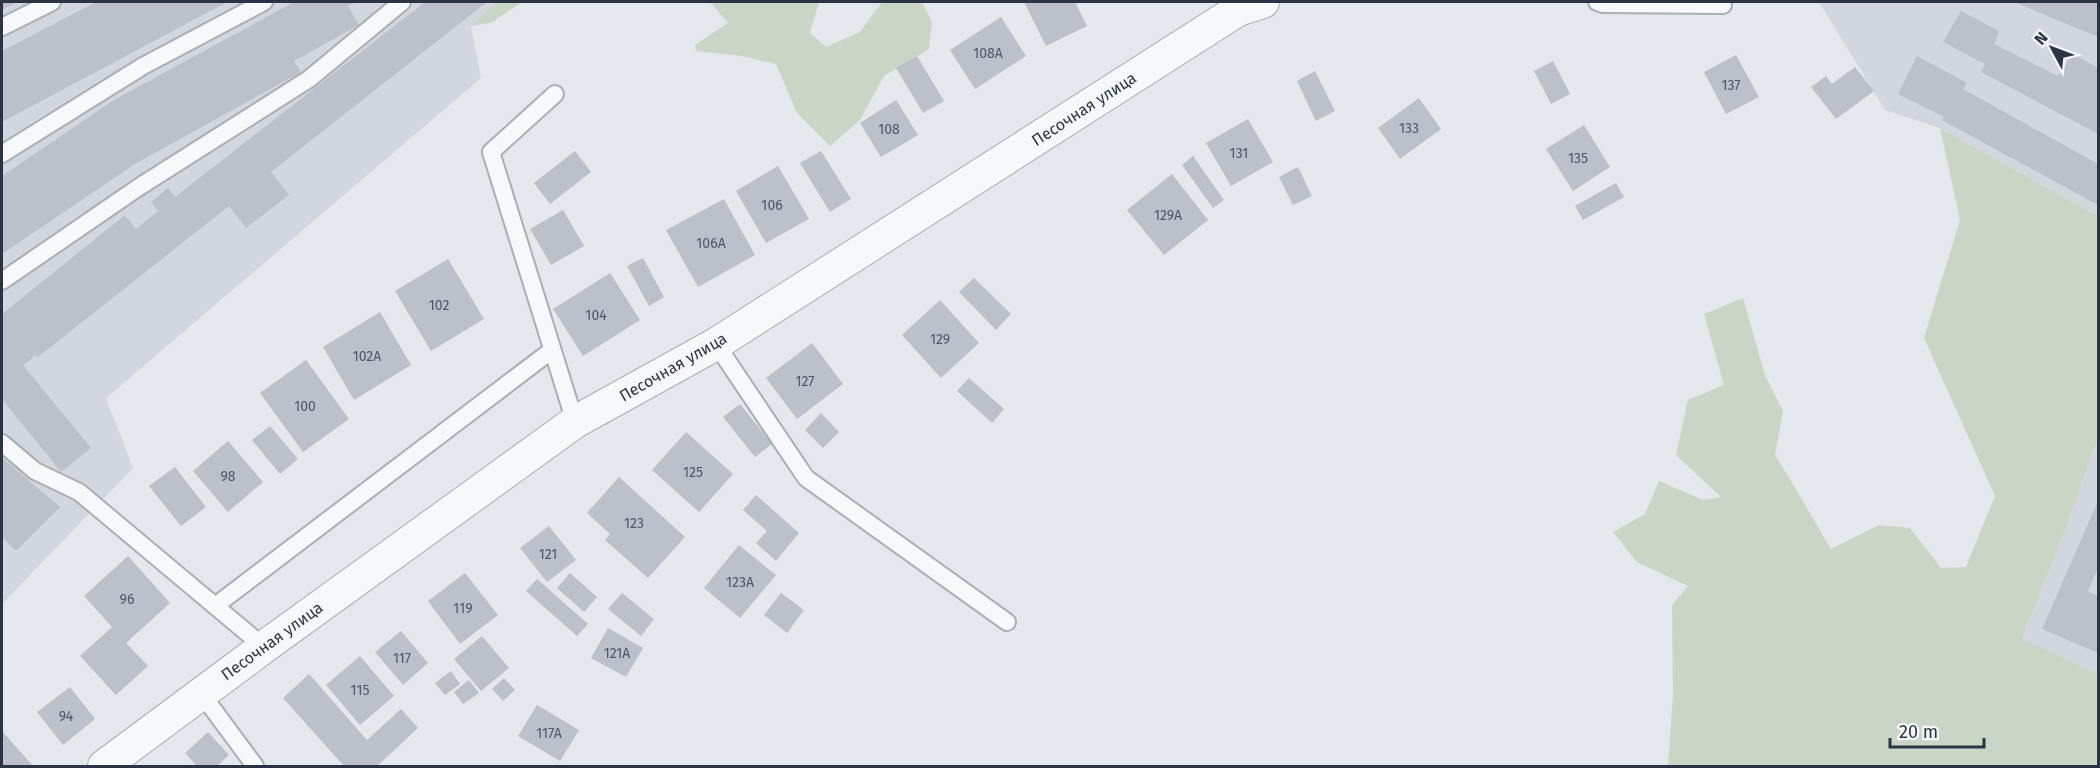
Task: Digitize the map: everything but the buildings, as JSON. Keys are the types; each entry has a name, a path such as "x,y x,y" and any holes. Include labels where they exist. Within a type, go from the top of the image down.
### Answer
{"street":[{"name":"Песочная улица","path":"104,766 575,422 716,344 1238,10 1263,2"}],"lane":[{"path":"2,27 52,2"},
{"path":"2,154 143,66 264,2"},
{"path":"2,281 139,187 309,79 402,2"},
{"path":"1597,2 1603,4 1723,5"},
{"path":"555,94 491,152 575,422"},
{"path":"716,344 806,478 1007,622"},
{"path":"215,606 552,350"},
{"path":"2,443 34,471 79,492 264,647"},
{"path":"201,693 255,766"}],"shaded area":[{"path":"2,2 496,2 471,26 481,78 106,398 133,468 2,604"},
{"path":"1819,2 2098,2 2098,216 1940,128 1885,110"},
{"path":"2098,437 2098,674 2022,640 2066,528"}],"green space":[{"path":"496,2 522,2 492,22 471,26"},
{"path":"710,2 819,2 810,33 826,47 860,32 882,2 922,2 932,22 929,49 884,76 860,120 830,146 797,113 776,64 742,56 696,51 695,45 728,23"},
{"path":"1940,128 2098,216 2098,437 2066,528 2022,639 2098,674 2098,766 1668,766 1673,695 1672,605 1688,586 1637,562 1613,532 1645,514 1659,481 1703,500 1721,497 1676,455 1688,400 1724,385 1704,314 1743,298 1765,375 1783,411 1775,455 1831,549 1879,525 1910,528 1941,568 1966,567 1995,496 1924,338 1960,220"}]}
